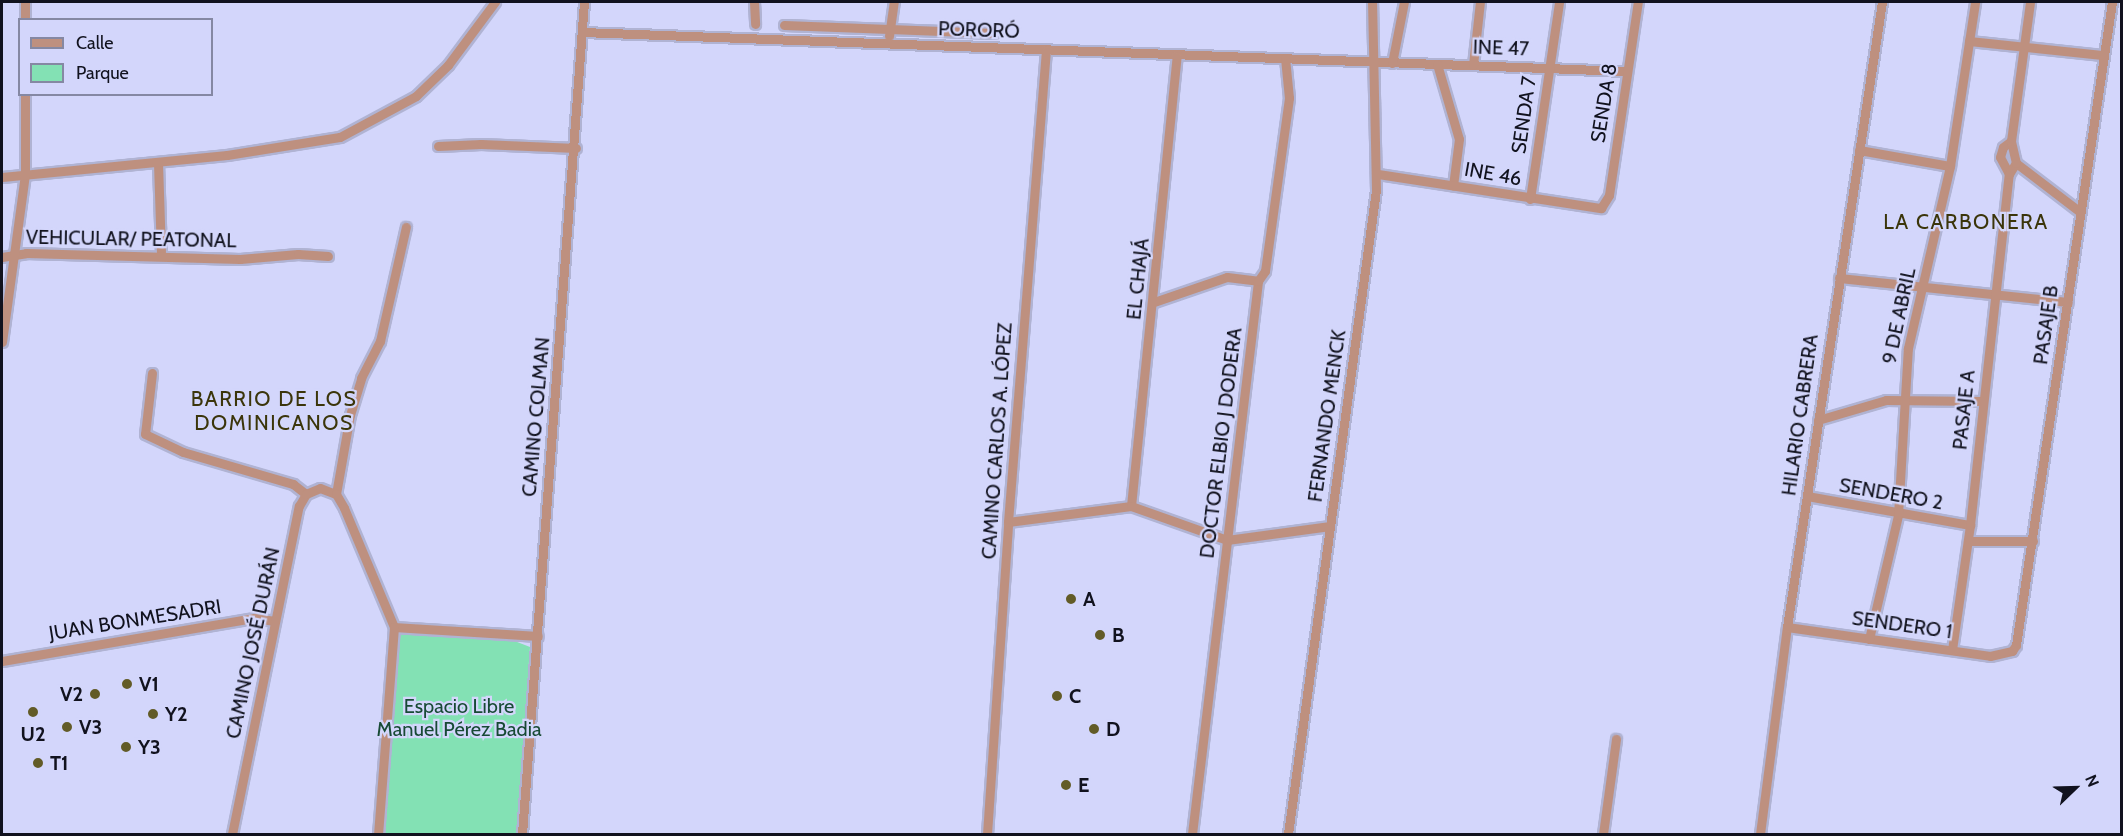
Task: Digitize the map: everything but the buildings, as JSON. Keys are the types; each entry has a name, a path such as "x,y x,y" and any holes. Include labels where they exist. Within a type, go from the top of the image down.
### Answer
{"street":[{"path":"25,2 25,18"},
{"path":"2,177 56,169 158,163 301,146 366,126 416,96 461,48 495,2"},
{"name":"CAMINO COLMAN","path":"522,834 576,148 584,2"},
{"path":"754,2 755,24"},
{"path":"887,44 894,2"},
{"name":"FERNANDO MENCK","path":"1288,834 1377,174 1372,2"},
{"path":"1392,63 1404,2"},
{"path":"1473,65 1480,2"},
{"name":"SENDA 7","path":"1530,199 1558,2"},
{"name":"SENDA 8","path":"1601,208 1609,195 1638,2"},
{"name":"HILARIO CABRERA","path":"1760,834 1787,627 1882,2"},
{"name":"9 DE ABRIL","path":"1869,639 1898,515 1902,399 1921,287 1950,166 1975,2"},
{"name":"PASAJE A","path":"1952,650 1970,525 2009,174 2016,163 2011,141 2030,2"},
{"name":"PASAJE B","path":"2012,651 2018,638 2033,541 2102,55 2112,2"},
{"path":"784,25 890,31 994,33"},
{"name":"PORORÓ","path":"582,32 1177,56 1374,61"},
{"path":"1969,41 2102,55"},
{"name":"CAMINO CARLOS A. LÓPEZ","path":"987,834 1008,522 1046,51"},
{"name":"EL CHAJÁ","path":"1131,506 1154,302 1177,56"},
{"name":"DOCTOR ELBIO J DODERA","path":"1192,834 1258,281 1265,271 1289,98 1285,58"},
{"name":"INE 47","path":"1374,61 1627,71"},
{"path":"1437,64 1459,139 1453,186"},
{"path":"2,342 25,175 25,96"},
{"name":"PASAJE A","path":"2009,174 2000,157 2002,147 2011,141"},
{"path":"438,146 481,144 576,148"},
{"path":"1859,150 1950,166"},
{"path":"158,163 161,255"},
{"path":"2016,163 2079,212"},
{"name":"INE 46","path":"1377,174 1601,208"},
{"path":"378,834 394,627 351,522 336,494 350,415 361,378 380,341 406,227"},
{"name":"VEHICULAR/ PEATONAL","path":"2,257 14,255 161,255 260,259 298,254 328,256"},
{"path":"1154,302 1227,278 1258,281"},
{"path":"1839,278 2068,302"},
{"path":"152,373 145,434 183,453 293,483 306,494 320,488 336,494"},
{"path":"1818,420 1902,399 1983,401"},
{"name":"CAMINO JOSÉ DURÁN","path":"232,834 299,506 306,494"},
{"name":"SENDERO 2","path":"1807,496 1898,515 1970,525"},
{"path":"1008,522 1131,506 1227,540 1330,526"},
{"path":"1968,541 2033,541"},
{"name":"JUAN BONMESADRI","path":"2,661 254,618 275,621"},
{"path":"394,627 538,636"},
{"name":"SENDERO 1","path":"1787,627 1990,656 2012,651"},
{"path":"1603,834 1616,739"}],"green space":[{"name":"Espacio Libre Manuel Pérez Badia","path":"410,630 512,640 530,647 517,834 385,834 397,640 401,633"}],"place":[{"name":"A","path":"1071,599"},
{"name":"B","path":"1100,635"},
{"name":"V1","path":"127,684"},
{"name":"V2","path":"95,694"},
{"name":"C","path":"1057,696"},
{"name":"U2","path":"33,712"},
{"name":"Y2","path":"153,714"},
{"name":"V3","path":"67,727"},
{"name":"D","path":"1094,729"},
{"name":"Y3","path":"126,747"},
{"name":"T1","path":"38,763"},
{"name":"E","path":"1066,785"}],"district":[{"name":"LA CARBONERA","path":"1966,222"},
{"name":"BARRIO DE LOS DOMINICANOS","path":"274,411"}]}
